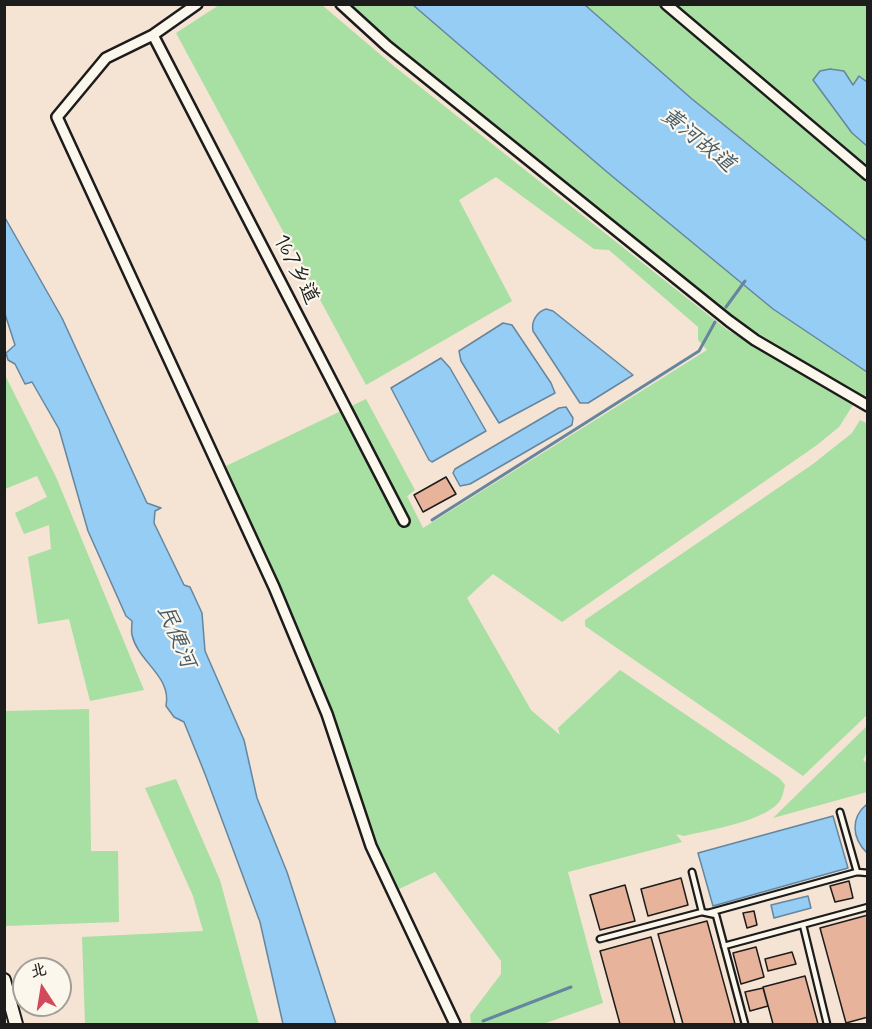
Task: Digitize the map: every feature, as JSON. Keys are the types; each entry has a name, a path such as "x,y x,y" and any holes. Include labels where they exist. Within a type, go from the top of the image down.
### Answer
{"street":[{"path":"197,4 153,35 106,58 57,117 274,587 327,714 371,846 455,1024"},
{"path":"341,4 387,46 729,321 754,340 867,406"},
{"path":"666,4 867,175"},
{"name":"167乡道","path":"153,35 404,521"},
{"path":"4,980 16,1024"}],"lane":[{"path":"840,812 857,872"},
{"path":"692,872 702,912"},
{"path":"708,913 857,872 867,873"},
{"path":"724,946 867,907"},
{"path":"600,939 702,912 716,915 745,1024"},
{"path":"803,925 828,1024"}],"green space":[{"path":"219,5 322,5 395,67 726,329 853,405 839,427 817,445 562,622 493,574 467,598 531,710 560,735 558,728 620,670 779,778 785,785 781,799 774,807 751,819 684,836 676,834 682,842 568,872 603,1003 543,1024 471,1024 470,1015 501,974 501,961 435,872 399,889 379,847 325,692 226,466 366,399 415,490 407,496 423,528 707,350 698,340 698,327 609,250 594,249 496,177 459,200 512,301 366,385 176,33"},
{"path":"349,5 415,5 867,370 867,400 738,321 403,52"},
{"path":"585,5 867,5 867,241 692,99"},
{"path":"5,375 56,477 144,690 90,701 69,619 38,624 28,557 51,549 49,525 24,534 15,513 47,497 37,476 5,489"},
{"path":"860,420 868,424 867,715 803,776 585,626 585,620 813,464 852,433"},
{"path":"89,709 91,851 118,851 119,922 5,926 5,711"},
{"path":"867,726 867,752 863,760 867,763 867,792 773,818"},
{"path":"176,779 220,880 259,1024 85,1024 82,937 203,931 193,896 145,788"}],"water":[{"name":"黄河故道","path":"413,5 585,5 692,99 867,241 867,372 773,309 607,172"},
{"path":"830,69 844,71 853,85 859,76 867,82 867,146 852,133 813,80 820,71"},
{"name":"民便河","path":"4,216 62,318 147,503 161,508 155,511 154,523 184,585 190,587 202,613 205,651 244,740 257,798 287,872 336,1024 283,1024 260,922 184,722 174,717 166,706 167,695 164,686 135,645 132,621 126,616 88,531 59,429 32,382 25,384 15,364 8,360 6,353 15,345 5,314"},
{"path":"546,309 553,311 633,375 588,403 580,403 533,331 535,317"},
{"path":"503,323 512,325 551,383 555,393 499,423 461,361 459,351"},
{"path":"441,358 450,368 486,431 432,462 391,388"},
{"path":"566,407 573,418 572,425 470,484 460,486 453,473 455,469 559,408"},
{"path":"867,804 867,853 858,841 855,828 858,815"},
{"path":"833,816 848,868 713,906 698,853"},
{"path":"808,896 811,908 774,918 771,905"}],"building":[{"path":"446,477 456,494 423,512 414,495"},
{"path":"681,878 688,905 648,916 641,889"},
{"path":"849,881 853,898 835,902 830,886"},
{"path":"625,885 635,921 600,930 590,895"},
{"path":"754,911 757,925 747,928 743,913"},
{"path":"868,915 868,1017 846,1023 820,928"},
{"path":"707,921 735,1024 683,1024 658,934"},
{"path":"651,937 675,1024 620,1024 600,951"},
{"path":"756,947 764,977 741,984 733,953"},
{"path":"792,952 796,964 768,971 765,959"},
{"path":"805,976 818,1024 773,1024 763,987"},
{"path":"763,988 768,1006 750,1011 745,992"}],"waterway":[{"path":"726,307 745,281"},
{"path":"432,520 699,351 715,322"},
{"path":"483,1021 571,987"}]}
